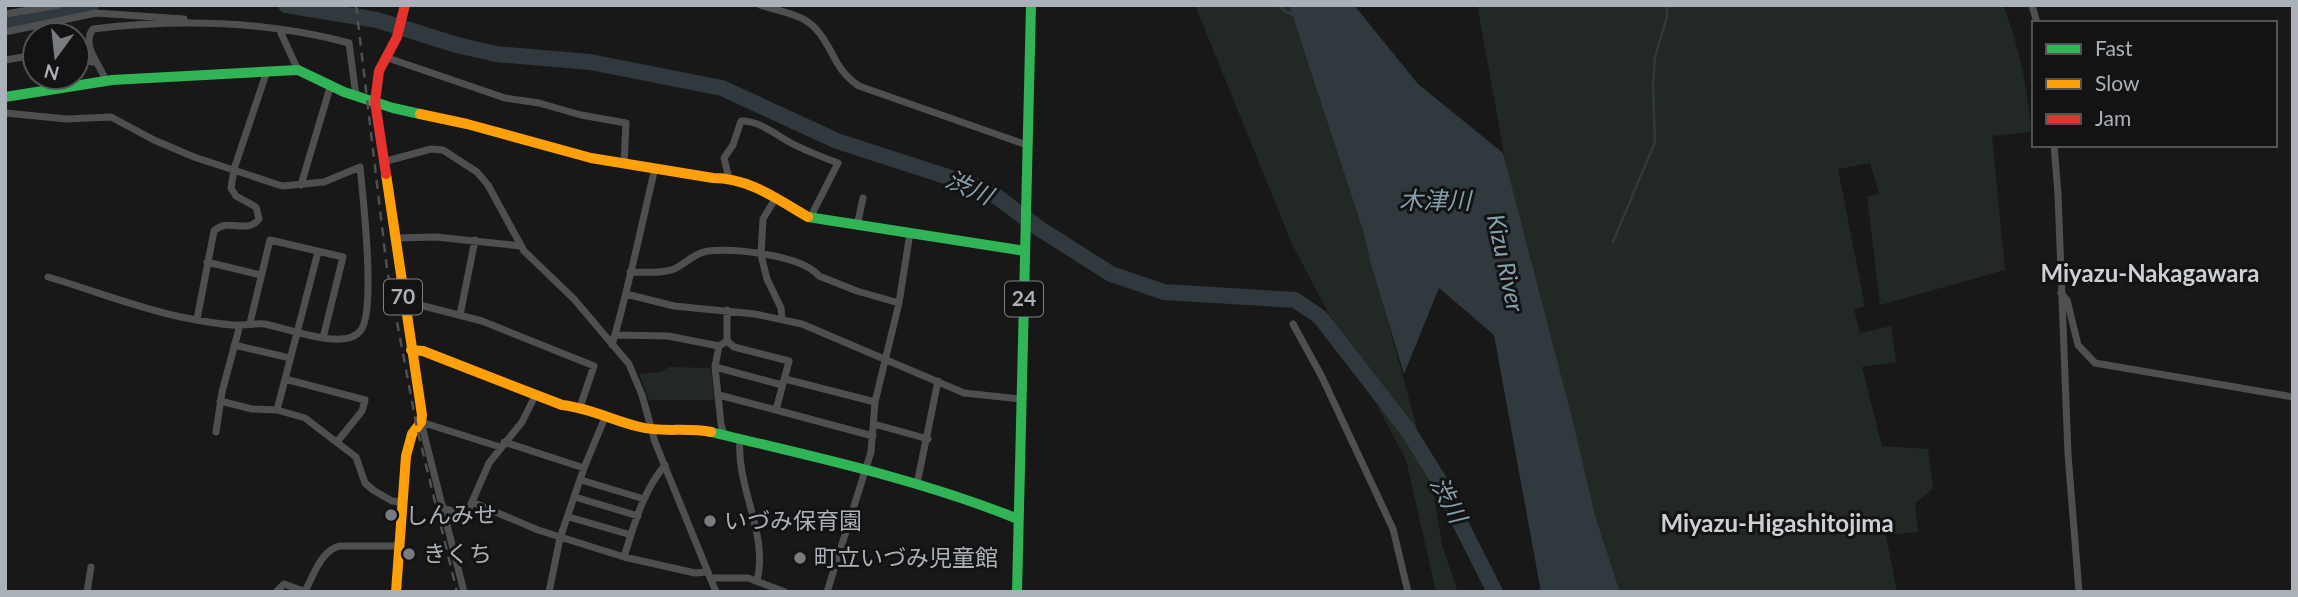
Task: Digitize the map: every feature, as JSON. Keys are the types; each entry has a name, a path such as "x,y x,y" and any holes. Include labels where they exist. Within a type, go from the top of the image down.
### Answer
{"main road":[{"name":"70","path":"405,5 397,37 379,71 375,102 421,422"},
{"name":"24","path":"1017,592 1031,5"},
{"path":"5,97 105,80 298,70 375,102 591,158 713,178 729,178 755,186 810,218 1025,251"},
{"path":"411,350 423,351 535,396 572,408 580,407 643,428 693,428 917,484 966,498 1018,519"},
{"path":"396,592 406,456 412,434 421,422"}],"street":[{"path":"5,14 59,5"},
{"path":"77,5 80,15"},
{"path":"760,5 805,20 815,27 840,70 859,86 1027,145"},
{"path":"5,32 96,13 184,19 192,24"},
{"path":"105,80 93,62 89,35 93,29 157,23 251,26 310,34 349,43 356,96"},
{"path":"280,31 298,70"},
{"path":"386,57 505,98 626,123 624,164"},
{"path":"197,319 216,228 228,223 248,227 259,219 256,207 232,192 234,169 267,71"},
{"path":"301,185 331,84"},
{"path":"5,113 67,119 111,117 194,157 282,186 324,182 360,167 368,257 365,322 354,337 342,340 323,338 250,323 240,325 186,318 48,277"},
{"path":"729,178 724,158 733,145 741,121 748,121 780,135 790,143 838,163 810,218"},
{"path":"2053,147 2058,194 2068,454 2079,592"},
{"path":"383,162 431,149 443,150 477,172 488,185 521,246 532,260 574,299 629,364 665,465 716,592"},
{"path":"612,345 655,168"},
{"path":"857,226 863,198"},
{"path":"775,199 763,219 761,255 767,279 781,308 782,318"},
{"path":"827,592 873,436 875,402 900,303 910,233"},
{"path":"395,238 475,240 521,246"},
{"path":"250,323 270,240 343,257 323,338"},
{"path":"460,315 475,240"},
{"path":"630,272 674,269 690,257 708,251 753,253 794,262 815,271 819,276 857,291 900,303"},
{"path":"277,410 318,252"},
{"path":"207,262 261,275"},
{"path":"2061,292 2067,300 2078,345 2095,363 2293,397"},
{"path":"626,295 674,306 782,318 803,324 964,393 1022,399"},
{"path":"404,305 415,304 460,315 518,334 594,366 580,407"},
{"path":"724,436 715,367 723,343 727,310"},
{"path":"1293,324 1322,377 1393,529 1408,592"},
{"path":"216,432 220,401 240,325"},
{"path":"615,335 668,336 723,343 789,361 776,410"},
{"path":"234,345 290,358"},
{"path":"715,367 875,402"},
{"path":"285,379 365,400 362,411 337,442"},
{"path":"917,484 939,381"},
{"path":"719,395 873,436"},
{"path":"442,508 464,514 468,511 489,463 522,422 535,396"},
{"path":"220,401 252,409 277,410 305,418 356,457 365,482 373,491 392,501 402,502"},
{"path":"549,592 560,538 606,415"},
{"path":"464,592 421,422 584,468"},
{"path":"874,424 928,439"},
{"path":"740,440 739,451 746,492 758,540 757,581"},
{"path":"624,557 644,499 665,465"},
{"path":"581,480 644,499"},
{"path":"575,497 638,516"},
{"path":"472,502 560,538 624,557 695,573 757,581 785,592"},
{"path":"569,517 631,535"},
{"path":"276,592 284,584 305,592 323,556 340,545 399,546"},
{"path":"87,592 91,567"}],"shaded area":[{"path":"1195,5 1289,5 1364,234 1432,483 1442,545 1458,592 1436,592 1406,460 1292,244"},
{"path":"1477,5 2003,5 2022,67 2031,132 1992,136 2005,270 1880,305 1867,197 1879,194 1870,163 1838,169 1865,306 1854,309 1860,333 1891,326 1896,362 1862,367 1882,446 1928,449 1933,488 1915,504 1918,532 1886,535 1897,592 1620,592 1595,515 1509,181"},
{"path":"669,367 711,368 714,400 649,400 639,374 660,372"}],"water":[{"name":"木津川","path":"1289,5 1354,5 1418,84 1503,153 1595,515 1620,592 1541,592 1494,335 1439,288 1404,374 1364,234"}],"waterway":[{"name":"渋川","path":"5,22 20,22 91,5"},
{"name":"渋川","path":"286,5 377,20 496,54 590,62 722,88 837,141 976,186 996,196 1040,229 1111,274 1164,292 1295,300 1320,317 1407,429 1438,479 1495,592"},
{"path":"1279,5 1284,11 1294,15"},
{"path":"1613,242 1655,142 1655,57 1667,17 1667,5"}],"railway":[{"path":"356,5 387,269 417,428 457,592"}],"traffic: fast":[{"path":"1017,592 1031,5"},
{"path":"5,97 112,80 298,70 344,92 420,114"},
{"path":"808,217 1025,251"},
{"path":"711,432 905,480 1018,519"}],"traffic: slow":[{"path":"420,114 591,158 739,182 762,191 808,217"},
{"path":"386,174 422,415 421,422 412,434 406,456 396,592"},
{"path":"411,350 423,351 562,405 648,429 711,432"}],"traffic: jam":[{"path":"386,174 375,102 379,71 397,37 405,5"}],"place":[{"name":"しんみせ","path":"391,515"},
{"name":"いづみ保育園","path":"710,521"},
{"name":"きくち","path":"409,554"},
{"name":"町立いづみ児童館","path":"800,558"}],"district":[{"name":"Miyazu-Nakagawara","path":"2150,274"},
{"name":"Miyazu-Higashitojima","path":"1777,524"}],"water label":[{"name":"Kizu River","path":"1505,263"}]}
